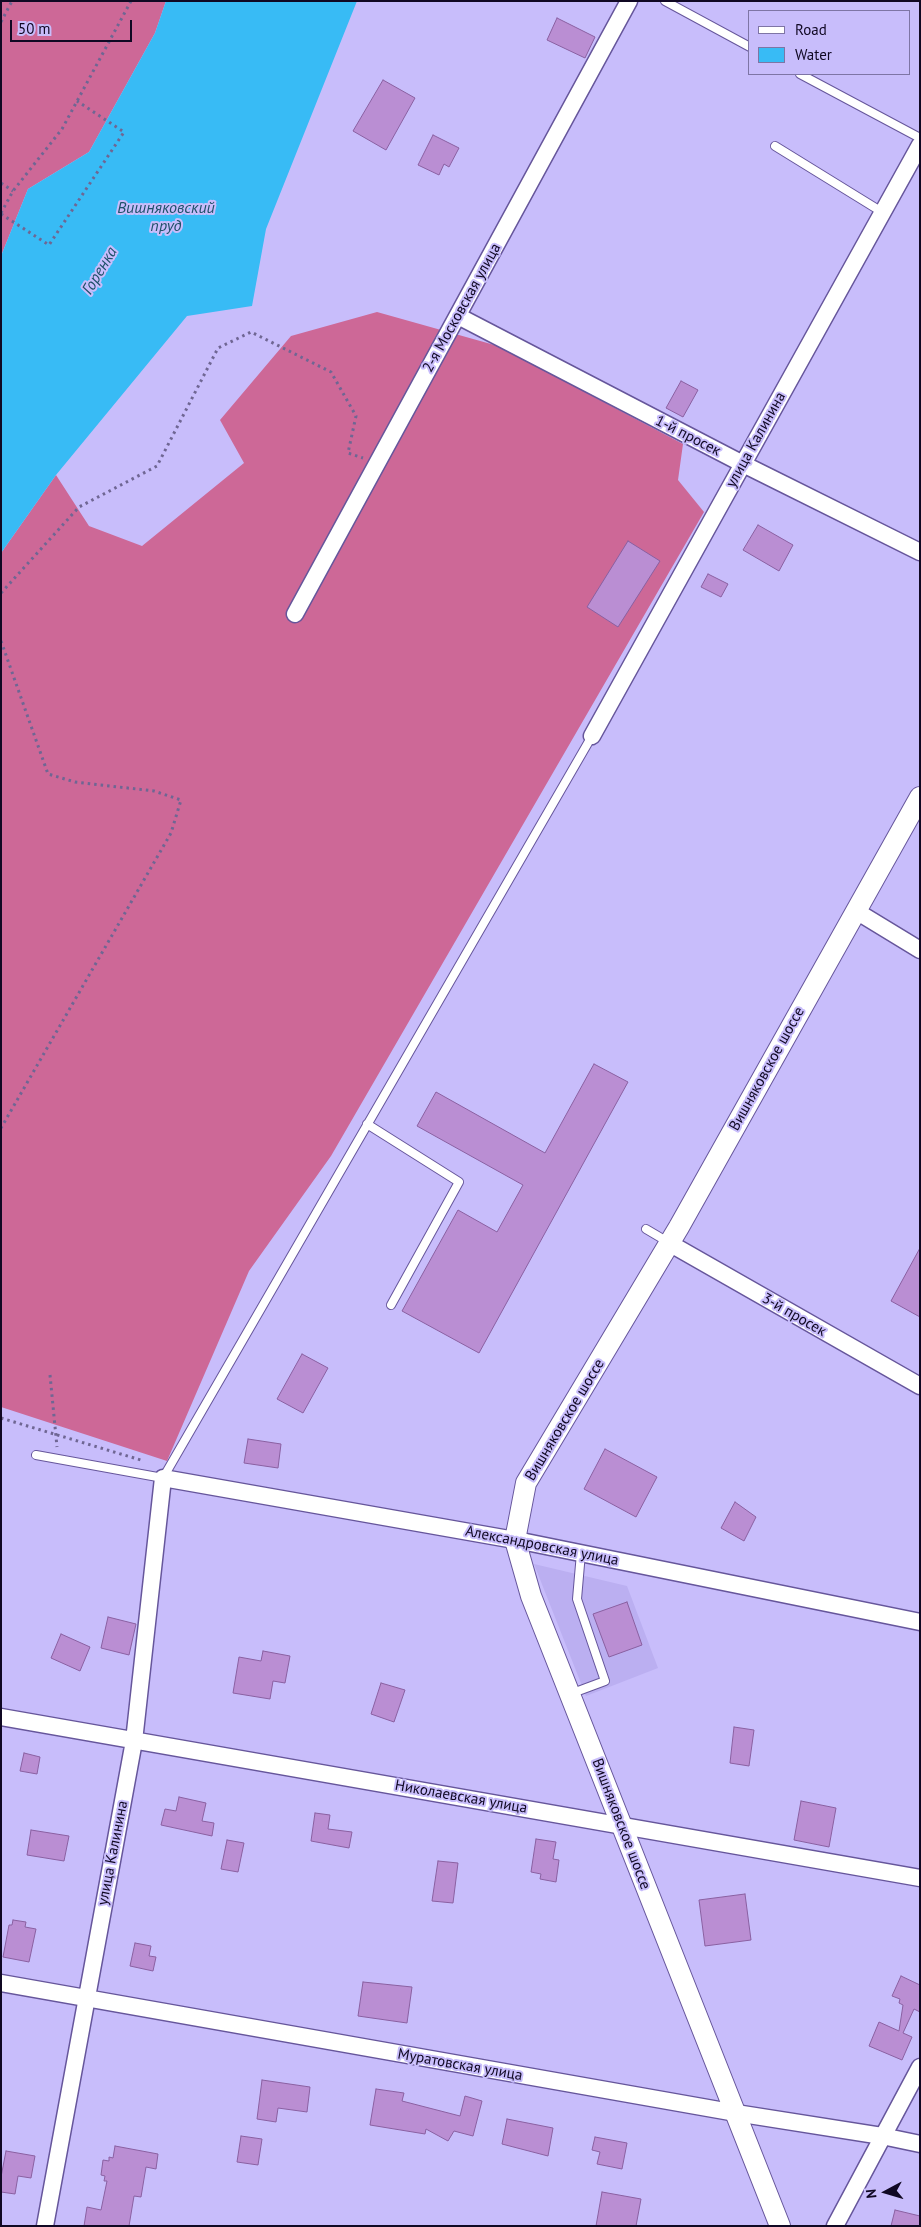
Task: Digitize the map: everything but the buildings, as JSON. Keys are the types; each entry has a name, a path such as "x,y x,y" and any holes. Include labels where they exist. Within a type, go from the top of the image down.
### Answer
{"street":[{"name":"2-я Московская улица","path":"295,614 378,463 453,314 629,1"},
{"name":"улица Калинина","path":"592,736 920,144"},
{"name":"1-й просек","path":"453,314 743,464 920,552"},
{"name":"Вишняковское шоссе","path":"780,2226 531,1596 515,1540 526,1483 669,1244 920,797"},
{"path":"856,910 920,950"},
{"name":"3-й просек","path":"669,1244 920,1386"},
{"name":"улица Калинина","path":"45,2226 85,1999 134,1741 163,1478"},
{"name":"Александровская улица","path":"163,1478 515,1540 920,1622"},
{"name":"Николаевская улица","path":"1,1717 920,1878"},
{"name":"Муратовская улица","path":"1,1983 920,2144"},
{"path":"835,2226 920,2067"}],"lane":[{"path":"665,1 748,46"},
{"path":"802,75 920,138"},
{"path":"775,146 882,212"},
{"path":"36,1455 163,1478 592,736"},
{"path":"367,1124 459,1182 391,1305"},
{"path":"646,1229 669,1244"},
{"path":"570,1694 605,1681 577,1600 581,1553"}],"path":[{"path":"1,22 12,1"},
{"path":"77,101 124,132 50,245 1,213 13,191 62,129 77,101 131,1"},
{"path":"1,183 13,191"},
{"path":"1,593 79,507 157,466 218,348 251,332 331,372 356,416 348,453 378,463"},
{"path":"1,641 48,774 75,782 154,791 181,800 171,833 1,1128"},
{"path":"50,1375 57,1447"},
{"path":"1,1418 158,1465 163,1478"}],"shaded area":[{"path":"1,1 166,1 155,33 89,152 28,189 1,256"},
{"path":"377,312 498,346 683,444 678,480 704,512 331,1156 249,1271 167,1461 1,1407 1,553 56,475 89,526 142,546 244,463 220,420 291,336"},
{"path":"534,1564 627,1586 658,1668 586,1696"}],"water":[{"name":"Вишняковский пруд","path":"166,1 357,1 266,229 252,306 187,316 56,475 1,553 1,256 28,189 89,152 155,33"}],"water label":[{"name":"Горенка","path":"100,271"}]}
